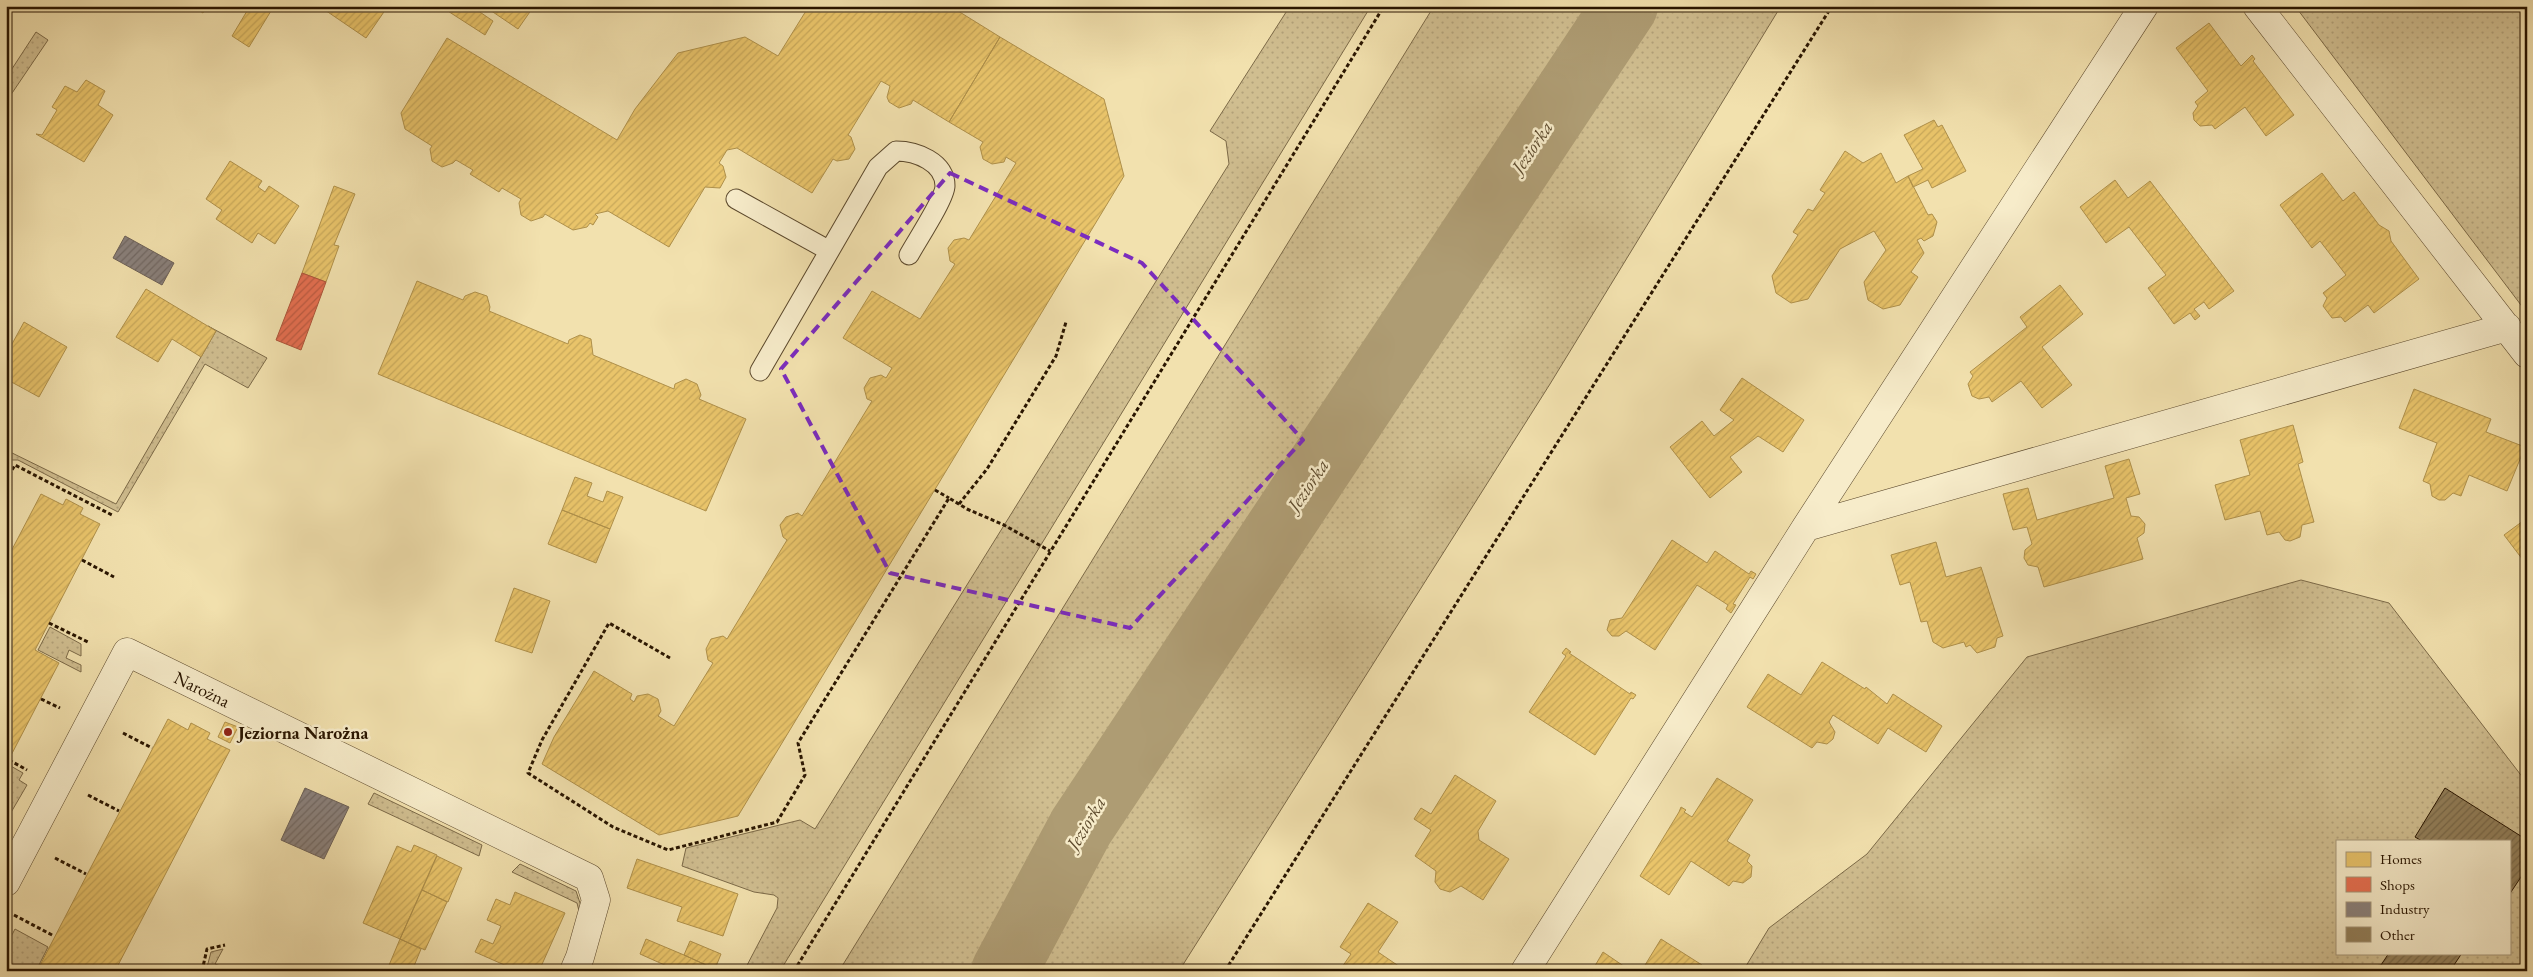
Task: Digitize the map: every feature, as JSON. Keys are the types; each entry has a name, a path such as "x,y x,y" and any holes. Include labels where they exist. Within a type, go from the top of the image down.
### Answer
{"street":[{"path":"1525,971 1806,527 2144,6"},
{"path":"2257,6 2527,354"},
{"path":"1806,527 2507,327"},
{"name":"Narożna","path":"9,868 127,652 588,878 596,900 580,957 574,971"}],"lane":[{"path":"760,371 828,250 878,167 896,151 908,151 921,155 933,163 940,173 945,186 941,199 909,255"},
{"path":"736,199 828,250"}],"path":[{"path":"794,971 1384,6"},
{"path":"1225,971 1832,6"},
{"path":"959,504 988,469 1056,356 1066,322"},
{"path":"6,482 15,465 112,515"},
{"path":"6,468 12,470"},
{"path":"934,490 1004,525 1050,551"},
{"path":"670,658 609,623 542,740 528,774 612,827 668,850 777,822 805,775 798,743 949,498"},
{"path":"82,560 114,577"},
{"path":"49,623 88,642"},
{"path":"41,699 64,710"},
{"path":"119,731 152,748"},
{"path":"9,760 31,772"},
{"path":"87,794 119,811"},
{"path":"54,858 86,874"},
{"path":"14,914 54,936"},
{"path":"202,971 207,949 225,945"}],"highlighted area":[{"path":"950,173 1142,263 1303,440 1130,628 890,573 781,369"}],"shaded area":[{"path":"1290,6 1371,6 780,971 744,971 777,908 778,898 774,895 754,892 682,866 686,848 800,820 815,829 1229,164 1226,141 1210,131"},
{"path":"1434,6 1781,6 1550,384 1179,971 839,971"},
{"path":"2295,6 2527,6 2527,313"},
{"path":"36,32 48,40 6,102 6,78"},
{"path":"208,326 267,358 248,388 205,364 118,512 18,460 6,460 6,450 116,504 216,331"},
{"path":"2301,580 2389,603 2527,783 2527,971 1743,971 1769,928 1867,854 2027,657"},
{"path":"50,627 81,644 81,656 69,650 66,658 81,665 81,672 38,650"},
{"path":"9,765 23,773 19,780 27,785 6,821 6,771"},
{"path":"374,793 482,845 479,856 368,804"},
{"path":"520,864 576,891 581,906 579,911 577,903 512,872"},
{"path":"15,929 48,947 36,971 12,971 6,968 6,946"},
{"path":"223,949 215,964 234,971 206,971 211,952"}],"water":[{"path":"997,934 1053,936 1030,971 979,971"}],"building: Homes":[{"path":"192,6 207,6 203,13"},
{"path":"250,6 274,6 249,47 232,36"},
{"path":"319,6 388,6 366,38"},
{"path":"440,6 471,6 493,21 485,35"},
{"path":"484,6 534,6 518,29"},
{"path":"809,6 950,6 1000,37 949,122 913,100 911,104 899,108 889,102 887,97 890,86 881,81 848,135 851,137 855,149 849,159 837,161 833,159 812,193 737,148 727,150 719,163 723,166 726,177 720,188 705,187 669,247 608,211 595,214 598,217 593,225 590,223 587,227 573,230 545,214 543,217 531,221 521,215 519,203 521,199 502,188 499,192 470,174 473,170 456,160 442,167 432,161 430,149 432,146 405,129 401,113 447,38 617,140 635,109 678,53 745,37 778,56"},
{"path":"2209,23 2241,66 2252,55 2255,59 2253,61 2294,115 2266,136 2245,107 2215,129 2212,125 2200,126 2194,120 2193,113 2198,106 2195,102 2208,91 2176,48"},
{"path":"1000,37 1104,99 1124,176 738,816 659,835 542,764 554,737 594,671 632,694 630,699 634,702 637,696 648,694 658,699 661,711 658,716 674,726 713,663 708,660 706,649 711,639 723,636 727,639 787,540 783,537 780,525 786,517 798,513 802,516 872,401 867,399 864,388 870,378 881,375 886,378 892,368 843,338 872,291 920,319 955,264 950,261 948,248 954,240 964,238 969,240 1016,163 1006,157 1004,162 992,164 983,159 980,147 983,142 949,122"},
{"path":"86,80 105,91 98,105 113,115 84,162 36,134 42,135 57,110 52,107 65,86 77,92"},
{"path":"1934,120 1938,127 1942,125 1966,171 1932,188 1928,180 1913,187 1908,176 1923,169 1904,135"},
{"path":"1845,151 1863,163 1881,153 1896,183 1908,176 1928,215 1932,214 1937,222 1933,236 1924,241 1921,238 1917,240 1924,253 1911,272 1918,277 1900,305 1883,309 1868,300 1864,282 1886,250 1874,231 1840,249 1808,299 1791,303 1776,293 1772,276 1798,235 1793,232 1808,209 1813,211 1825,193 1820,190"},
{"path":"230,161 262,181 258,187 265,192 269,186 299,206 275,244 258,233 252,243 216,219 222,210 206,199"},
{"path":"2322,173 2343,201 2354,192 2379,225 2389,231 2391,241 2419,279 2374,313 2368,305 2345,322 2341,317 2332,318 2323,306 2327,298 2323,293 2346,275 2320,241 2312,248 2280,205"},
{"path":"2115,180 2128,198 2150,181 2234,291 2209,309 2204,302 2194,309 2200,316 2195,320 2190,313 2174,324 2148,288 2166,275 2129,227 2106,243 2080,207"},
{"path":"334,186 355,194 334,245 339,246 326,282 302,273"},
{"path":"417,281 463,300 465,296 475,292 487,296 490,307 489,311 568,344 569,340 580,335 591,339 593,355 674,389 675,384 686,379 697,384 701,395 699,399 746,419 706,511 378,374"},
{"path":"2060,285 2083,314 2042,347 2072,385 2042,408 2021,381 1992,402 1989,397 1979,399 1972,396 1968,384 1973,376 1970,372 2027,327 2020,317"},
{"path":"146,289 216,331 201,357 172,339 158,362 116,337"},
{"path":"24,322 67,347 39,397 6,379 6,355"},
{"path":"1742,378 1804,420 1783,452 1758,436 1730,457 1742,472 1710,498 1670,447 1702,421 1714,436 1734,420 1720,410"},
{"path":"2414,389 2491,419 2486,432 2525,447 2507,491 2469,475 2461,496 2453,493 2445,500 2439,500 2432,496 2430,484 2423,481 2437,443 2399,428"},
{"path":"2293,425 2303,462 2298,464 2314,522 2302,525 2300,537 2290,541 2285,540 2279,532 2267,535 2260,511 2225,520 2215,485 2250,475 2240,440"},
{"path":"2129,459 2140,494 2126,498 2131,516 2139,517 2145,524 2144,533 2137,538 2143,559 2044,587 2038,567 2028,565 2024,558 2025,550 2032,544 2027,527 2013,530 2003,494 2028,488 2037,520 2114,498 2105,466"},
{"path":"575,477 592,483 587,496 603,502 607,491 623,497 610,529 562,510"},
{"path":"41,494 63,505 66,499 83,508 80,514 100,524 35,650 59,663 6,765 6,561"},
{"path":"562,510 610,529 596,563 548,544"},
{"path":"2527,518 2527,563 2526,564 2504,535"},
{"path":"1672,540 1707,563 1715,551 1749,574 1751,571 1756,574 1753,579 1750,577 1733,604 1736,605 1731,613 1726,609 1728,605 1697,585 1655,650 1626,631 1619,636 1612,636 1607,630 1610,620 1622,618"},
{"path":"1936,542 1946,577 1981,567 2003,636 1997,638 1995,647 1977,653 1970,645 1966,647 1964,642 1943,648 1933,642 1927,621 1921,622 1910,582 1900,585 1891,555"},
{"path":"514,588 550,601 532,653 495,641"},
{"path":"1566,648 1571,652 1569,653 1630,694 1631,692 1636,695 1633,699 1631,698 1595,755 1529,712 1566,656 1562,653"},
{"path":"1822,662 1865,689 1866,687 1887,704 1893,694 1942,726 1926,752 1888,728 1878,744 1833,715 1829,722 1835,732 1833,739 1827,744 1817,742 1812,748 1747,707 1768,674 1801,695"},
{"path":"168,719 188,730 191,723 210,733 207,739 230,750 115,971 37,971"},
{"name":"Jeziorna Narożna","path":"225,722 238,727 230,743 218,737"},
{"path":"1455,775 1496,801 1478,831 1479,840 1509,859 1483,900 1461,886 1450,892 1440,889 1435,882 1436,871 1415,856 1431,830 1414,819 1421,808 1431,814"},
{"path":"1717,778 1753,800 1727,841 1750,855 1747,861 1752,866 1751,877 1743,883 1733,881 1729,886 1691,861 1669,895 1640,876 1681,807 1686,810 1684,812 1692,817"},
{"path":"414,845 437,855 400,939 363,923 397,846 411,852"},
{"path":"437,856 462,868 448,902 422,890"},
{"path":"637,859 738,894 723,936 677,921 682,907 627,888"},
{"path":"422,890 447,902 425,950 400,939"},
{"path":"515,892 565,913 539,971 518,971 475,952 481,939 493,944 501,926 487,920 496,899 510,905"},
{"path":"1368,903 1398,922 1378,952 1406,971 1340,970 1351,954 1340,947"},
{"path":"400,939 421,949 412,971 387,970"},
{"path":"646,939 719,971 678,971 640,954"},
{"path":"1661,939 1702,965 1698,971 1638,971 1642,970"},
{"path":"690,941 721,954 715,969 684,955"},
{"path":"1603,952 1631,971 1592,971"}],"building: Shops":[{"path":"302,273 326,282 301,350 276,340"}],"building: Industry":[{"path":"125,236 174,263 162,285 113,258"},
{"path":"305,788 349,807 324,859 281,840"}],"building: Other":[{"path":"2445,788 2527,840 2527,868 2510,894 2510,840 2420,840 2415,837"},
{"path":"2388,954 2461,954 2450,971 2363,971 2366,967 2381,965"}],"waterway":[{"name":"Jeziorka","path":"1004,971 1081,827 1625,6"}],"place":[{"name":"Jeziorna Narożna","path":"228,732"}]}
